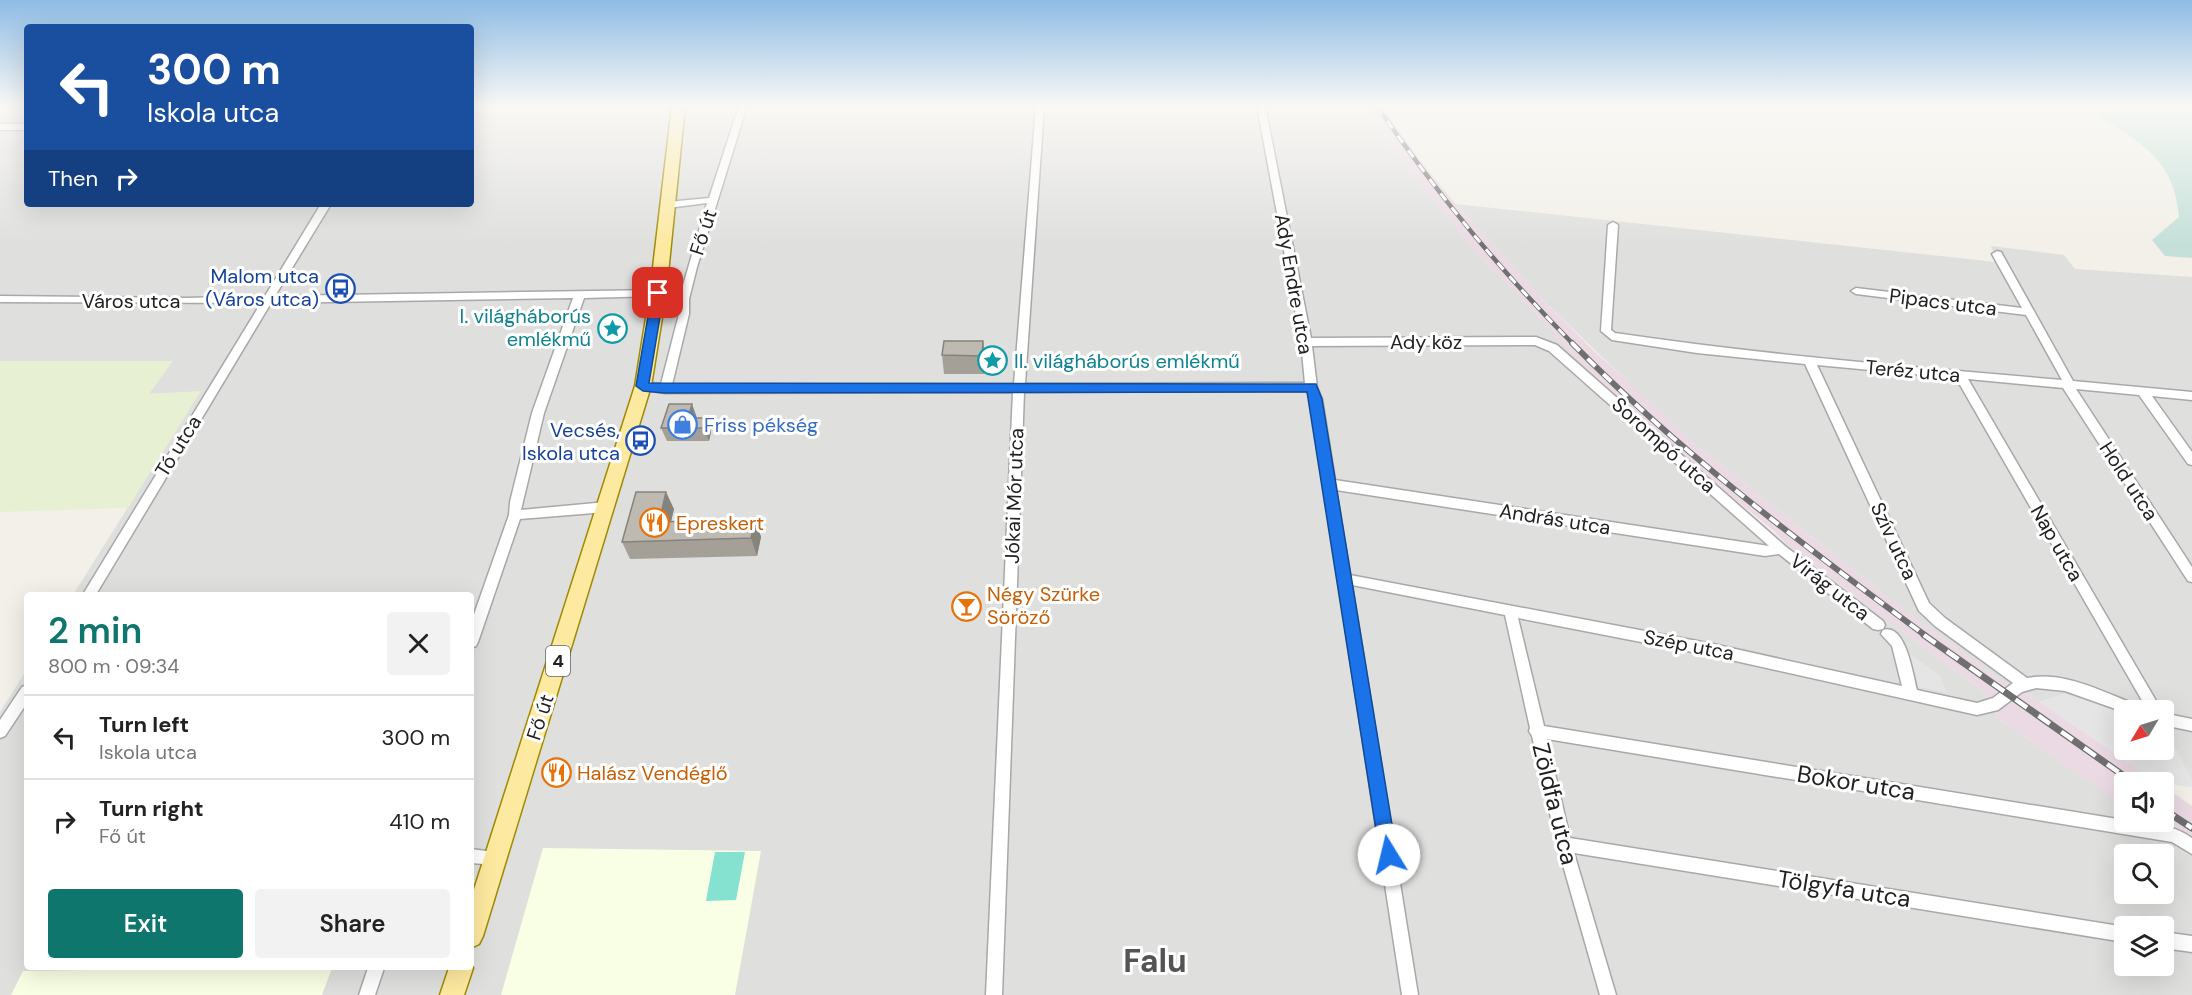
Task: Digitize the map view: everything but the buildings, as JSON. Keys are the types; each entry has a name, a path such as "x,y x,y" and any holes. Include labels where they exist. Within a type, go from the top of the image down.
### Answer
{"main road":[{"name":"Fő út","path":"474,927 643,386 657,297 674,152"},
{"path":"452,995 460,970"}],"street":[{"name":"Fő út","path":"664,389 684,314 684,299 728,152"},
{"name":"Jókai Mór utca","path":"994,995 1018,388 1036,152"},
{"name":"Ady Endre utca","path":"1270,152 1306,342 1311,387 1316,399 1410,995"},
{"name":"Fő út","path":"668,206 713,200"},
{"name":"Tó utca","path":"90,592 324,207"},
{"name":"Teréz utca","path":"1613,225 1606,331 1612,336 1809,361 2192,396"},
{"name":"Hold utca","path":"1997,254 2068,385 2192,577"},
{"name":"Pipacs utca","path":"1856,291 2030,312"},
{"path":"474,633 515,515 516,502 538,413 580,293"},
{"name":"Város utca","path":"0,299 187,301 580,293 657,297"},
{"path":"657,297 684,299"},
{"name":"Ady köz","path":"1306,342 1536,341 1545,343"},
{"name":"Sorompó utca","path":"1545,343 1590,379 1781,549"},
{"name":"Szív utca","path":"1809,361 1924,607 2025,684"},
{"name":"Nap utca","path":"1960,375 2149,700"},
{"path":"643,386 664,389 1311,387"},
{"path":"2142,391 2192,461"},
{"name":"András utca","path":"1329,483 1765,551 1781,549"},
{"path":"515,515 606,507"},
{"name":"Virág utca","path":"1781,549 1898,643 1911,693"},
{"name":"Szép utca","path":"1345,579 1713,650 1977,709 1992,708 2010,692 2025,684"},
{"name":"Zöldfa utca","path":"1510,610 1563,844 1608,995"},
{"path":"2025,684 2036,681 2056,683 2114,703"},
{"path":"0,732 24,695"},
{"path":"2174,721 2192,725"},
{"name":"Bokor utca","path":"1536,731 2175,836 2192,847"},
{"name":"Tölgyfa utca","path":"1563,844 2114,932"},
{"path":"474,856 496,858"},
{"path":"2174,942 2192,944"},
{"path":"367,995 375,970"}],"shaded area":[{"path":"0,152 24,152 24,207 474,207 474,152 1396,152 1479,255 1591,372 1638,415 1786,544 1985,693 1998,718 2114,799 2114,832 2163,832 2192,852 2192,995 0,995 0,712 24,674 24,970 474,970 474,592 75,592 200,392 148,394 172,361 0,361"},
{"path":"1396,152 1415,152 1456,204 1543,300 1594,351 1705,452 1895,603 1996,677 2040,702 2114,753 2114,760 2124,760 2142,772 2114,772 2114,799 1998,718 1985,693 1786,544 1774,531 1694,466 1591,372 1479,255"},
{"path":"2150,152 2192,152 2192,258 2165,256 2152,240 2179,217 2169,177"},
{"path":"1456,204 1996,262 1991,246 2064,255 2075,269 2192,277 2192,780 2174,746 2174,700 2114,700 2114,709 2063,694 2040,702 1996,677 1895,603 1705,452 1661,414 1543,300"},
{"path":"0,361 173,361 149,394 201,391 128,508 0,512"},
{"path":"1899,647 1940,675 1946,692 1909,685"},
{"path":"2063,694 2114,709 2114,753 2040,702"},
{"path":"2174,746 2192,780 2192,787 2174,785 2174,772 2142,772 2124,760 2174,760"},
{"path":"2174,794 2192,806 2192,852 2163,832 2174,832"},
{"path":"543,848 761,851 735,995 501,995"},
{"path":"715,852 745,852 736,900 706,901"},
{"path":"331,970 322,995 11,995 23,971"}],"railway":[{"path":"1410,152 1470,230 1519,287 1573,344"},
{"path":"1573,344 1655,422 1699,460 1788,532 1926,636"},
{"path":"1924,635 2118,772"},
{"path":"2174,816 2192,828"}],"place":[{"name":"Malom utca (Város utca)","path":"340,288"},
{"name":"I. világháborús emlékmű","path":"612,328"},
{"name":"II. világháborús emlékmű","path":"993,361"},
{"name":"Friss pékség","path":"683,425"},
{"name":"Vecsés, Iskola utca","path":"641,441"},
{"name":"Epreskert","path":"655,523"},
{"name":"Négy Szürke Söröző","path":"966,606"},
{"name":"Halász Vendéglő","path":"556,773"}],"district":[{"name":"Falu","path":"1155,961"}],"route":[{"path":"658,293 643,386 664,389 1311,387 1316,399 1389,855"}]}
